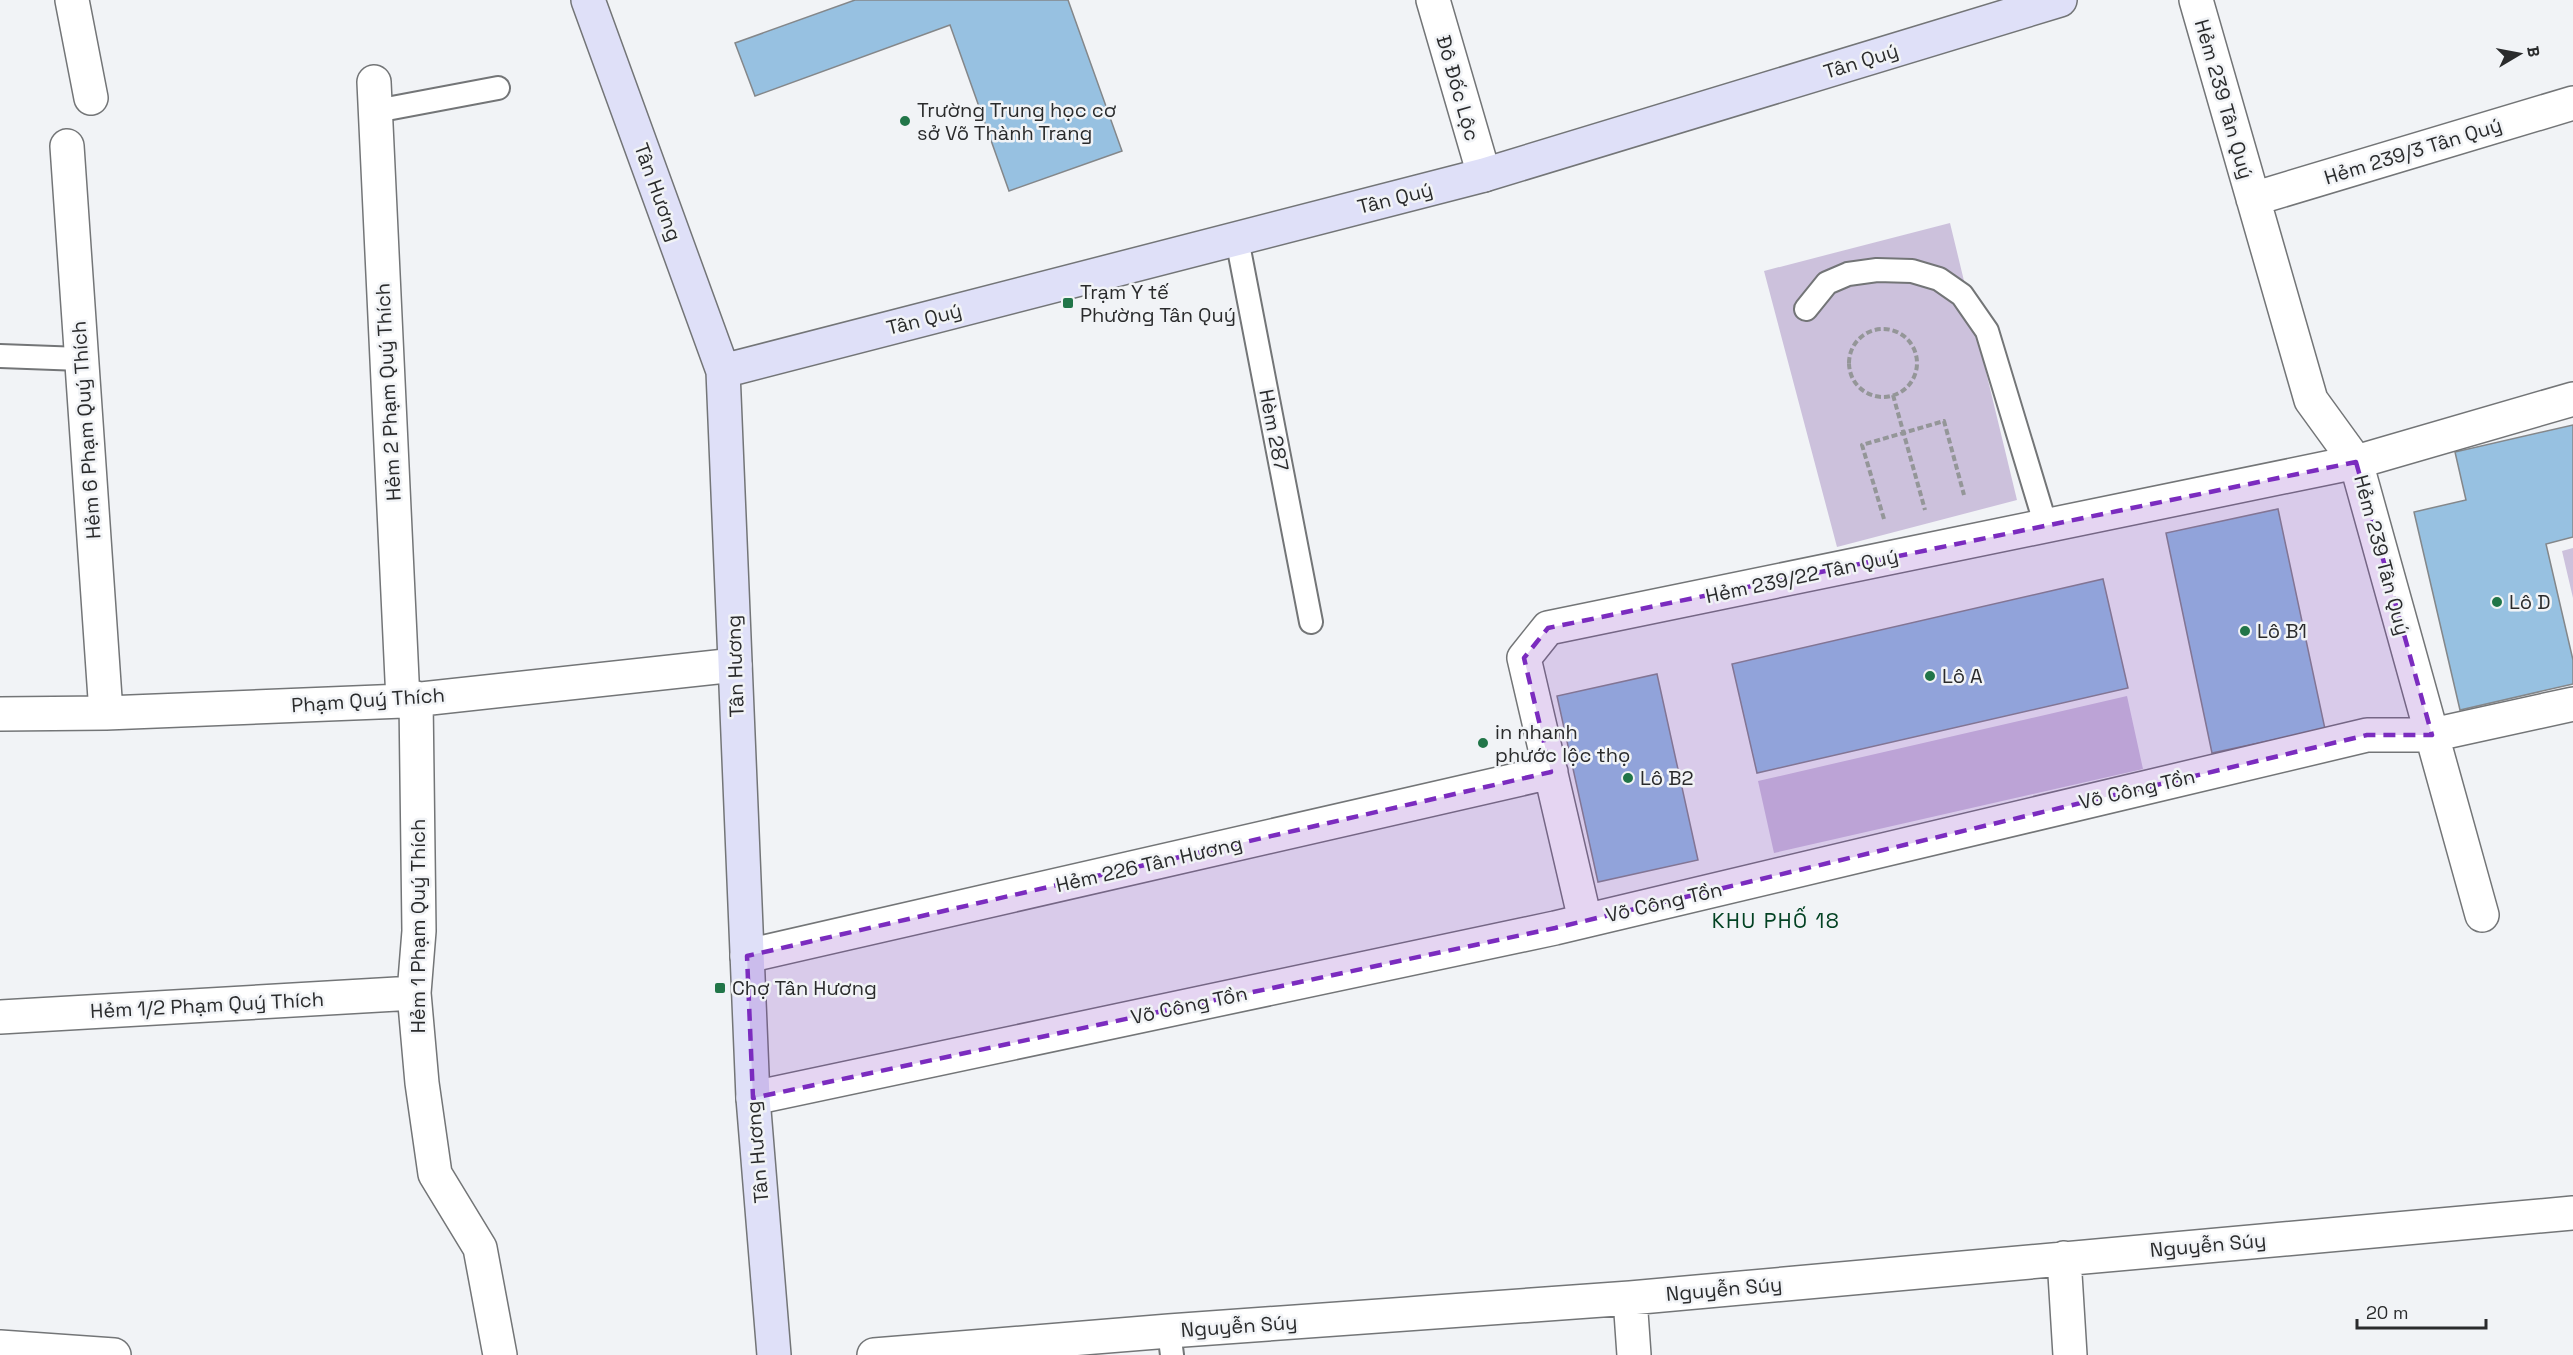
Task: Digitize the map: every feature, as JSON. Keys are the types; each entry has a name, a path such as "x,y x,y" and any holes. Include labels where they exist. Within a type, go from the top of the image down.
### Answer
{"street":[{"path":"72,0 91,98"},
{"name":"Tân Hương","path":"588,0 723,371 753,1098 774,1355"},
{"name":"Đô Đốc Lộc","path":"1433,0 1484,175"},
{"name":"Hẻm 239 Tân Quý","path":"2196,0 2311,400 2356,462 2482,915"},
{"name":"Tân Quý","path":"723,371 1484,175 2056,1"},
{"name":"Hẻm 2 Phạm Quý Thích","path":"375,97 409,700"},
{"name":"Hẻm 239/3 Tân Quý","path":"2253,199 2573,104"},
{"name":"Hẻm 6 Phạm Quý Thích","path":"67,146 106,713"},
{"path":"2356,462 2573,399"},
{"name":"Hẻm 239/22 Tân Quý","path":"1585,920 1524,658 1548,628 2356,462"},
{"name":"Phạm Quý Thích","path":"0,714 106,713 409,700 735,665"},
{"name":"Hẻm 1 Phạm Quý Thích","path":"409,700 419,932 414,993 422,1083 435,1174 480,1248 500,1355"},
{"name":"Võ Công Tồn","path":"753,1098 1585,920 2367,735 2432,735 2573,704"},
{"name":"Hẻm 226 Tân Hương","path":"747,956 1551,772"},
{"name":"Hẻm 1/2 Phạm Quý Thích","path":"0,1017 414,993"},
{"name":"Nguyễn Súy","path":"874,1355 1170,1343 1630,1298 2573,1213"},
{"path":"2064,1258 2070,1355"},
{"path":"1630,1298 1634,1355"},
{"path":"0,1347 114,1355"}],"lane":[{"path":"375,97 498,88"},
{"name":"Hèm 287","path":"1237,239 1311,622"},
{"path":"1806,309 1827,284 1848,274 1877,270 1912,271 1939,279 1962,294 1988,331 2046,526"},
{"path":"0,356 81,359"}],"path":[{"path":"1878,328 1900,333 1909,340 1915,350 1916,372 1904,390 1893,395 1872,395 1862,390 1850,371 1849,360 1858,339 1878,328"},
{"path":"1893,395 1936,549"},
{"path":"1884,519 1862,445 1944,421 1964,495"}],"highlighted area":[{"path":"2356,462 2432,735 2367,735 1555,928 753,1098 747,956 1551,772 1524,658 1548,628"}],"shaded area":[{"path":"1950,223 2017,500 1837,547 1764,271"},
{"path":"2573,548 2573,598 2562,551"},
{"path":"2127,696 2143,769 1774,853 1758,781"}],"building":[{"path":"855,0 1068,0 1122,151 1009,191 950,25 755,96 735,43"},
{"name":"Lô D","path":"2573,425 2573,537 2546,544 2573,660 2573,684 2460,710 2414,512 2466,500 2455,452"},
{"name":"Lô B1","path":"2278,509 2325,729 2212,753 2166,533"},
{"name":"Lô A","path":"2103,579 2128,688 1757,773 1732,664"},
{"name":"Lô B2","path":"1657,674 1698,860 1598,882 1557,696"}],"place":[{"name":"Trường Trung học cơ sở Võ Thành Trang","path":"905,121"},
{"name":"Trạm Y tế Phường Tân Quý","path":"1068,303"},
{"name":"Lô D","path":"2497,602"},
{"name":"Lô B1","path":"2245,631"},
{"name":"Lô A","path":"1930,676"},
{"name":"in nhanh phước lộc thọ","path":"1483,743"},
{"name":"Lô B2","path":"1628,778"},
{"name":"Chợ Tân Hương","path":"720,988"}],"district":[{"name":"KHU PHỐ 18","path":"1776,920"}]}
